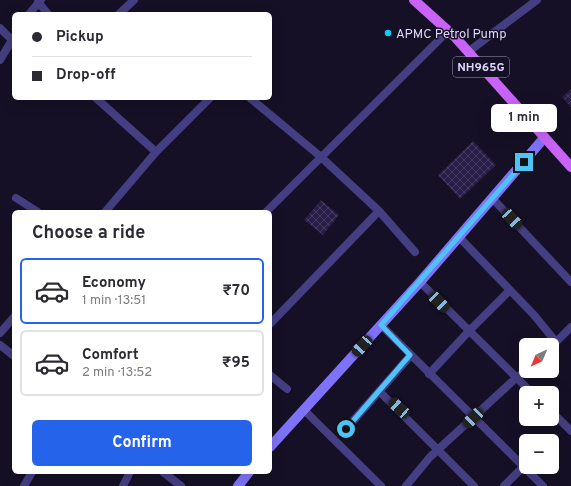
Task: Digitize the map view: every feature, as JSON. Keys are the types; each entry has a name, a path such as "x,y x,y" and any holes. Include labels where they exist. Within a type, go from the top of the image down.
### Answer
{"main road":[{"name":"NH965G","path":"414,0 448,31 468,52 544,138"},
{"path":"544,138 571,167"}],"street":[{"path":"121,12 134,0"},
{"path":"468,52 537,0"},
{"path":"31,12 40,1 47,12"},
{"path":"0,28 12,38"},
{"path":"268,210 448,31"},
{"path":"0,60 12,41"},
{"path":"98,100 156,152"},
{"path":"107,210 156,152 208,100"},
{"path":"252,100 321,157 379,211 415,252"},
{"path":"272,445 420,282 544,138"},
{"path":"16,198 35,210"},
{"path":"492,198 571,282"},
{"path":"272,322 379,211"},
{"path":"459,237 534,315 550,338"},
{"path":"420,282 525,386"},
{"path":"429,374 469,330 510,290"},
{"path":"0,333 12,319"},
{"path":"381,325 519,463"},
{"path":"559,339 570,328"},
{"path":"0,345 12,354"},
{"path":"346,429 410,355"},
{"path":"406,486 438,449 519,376"},
{"path":"272,377 287,389"},
{"path":"379,391 474,486"},
{"path":"304,410 381,486"},
{"path":"559,419 571,431"},
{"path":"504,486 519,471"},
{"path":"24,486 31,474"},
{"path":"123,486 129,474"},
{"path":"166,474 181,486"},
{"path":"238,486 247,474"},
{"path":"530,474 542,486"}],"building":[{"path":"571,89 571,107 562,97"},
{"path":"473,141 496,165 460,199 438,175"},
{"path":"321,200 339,215 323,235 304,220"}],"place":[{"name":"APMC Petrol Pump","path":"388,33"}],"route":[{"path":"346,429 410,355 381,325 524,162"}]}
